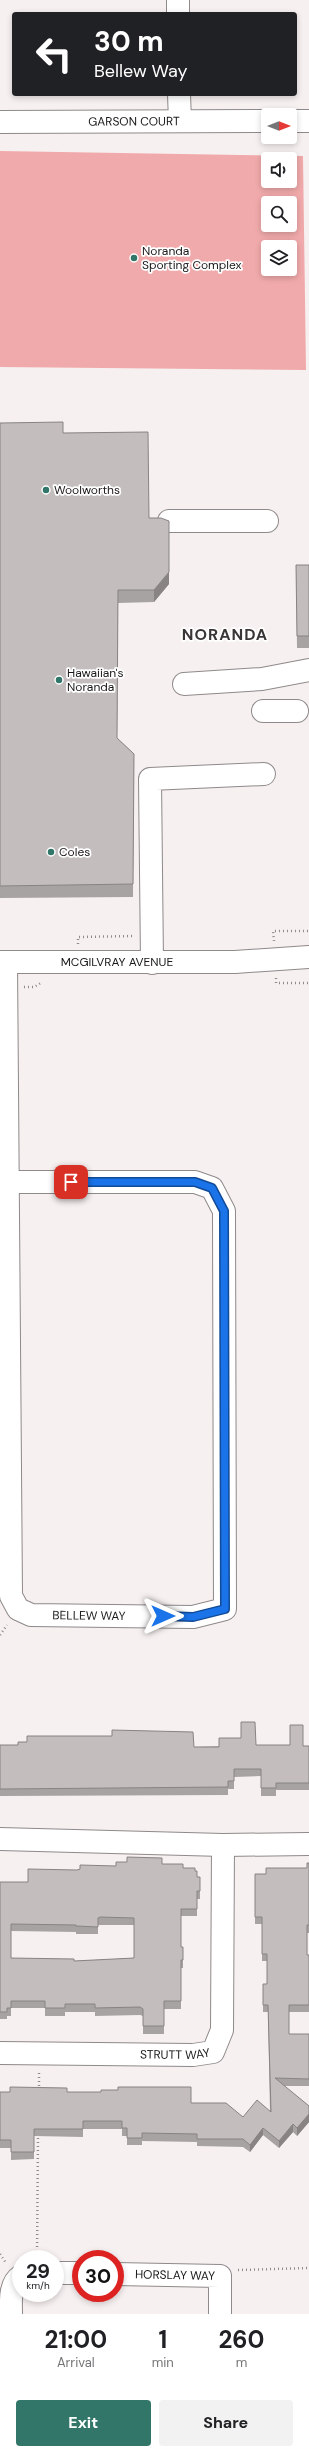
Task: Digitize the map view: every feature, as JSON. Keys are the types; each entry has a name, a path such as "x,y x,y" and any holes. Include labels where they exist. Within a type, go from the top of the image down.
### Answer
{"street":[{"path":"178,0 178,12"},
{"path":"179,96 180,121"},
{"name":"GARSON COURT","path":"0,122 261,121"},
{"path":"297,121 309,122"},
{"path":"169,522 267,521"},
{"path":"184,684 262,679 309,670"},
{"path":"263,711 298,711"},
{"path":"152,962 150,779 264,774"},
{"name":"MCGILVRAY AVENUE","path":"3,962 235,962 309,957"},
{"name":"BELLEW WAY","path":"3,962 6,987 11,1596 18,1609 31,1615 193,1617 225,1609 224,1211 212,1188 195,1182 8,1182"},
{"name":"MCGILVRAY AVENUE","path":"235,962 309,972"},
{"path":"0,1839 223,1845 309,1844"},
{"name":"STRUTT WAY","path":"0,2053 193,2056 213,2052 222,2030 223,1845"},
{"name":"HORSLAY WAY","path":"124,2274 220,2276 220,2314"},
{"path":"11,2314 12,2291"}],"path":[{"path":"273,931 309,931"},
{"path":"78,937 152,936"},
{"path":"6,987 34,987 38,983 46,982"},
{"path":"276,983 309,983"},
{"path":"39,2054 39,2094"},
{"path":"37,2250 38,2133"},
{"path":"220,2276 241,2268 309,2268"}],"shaded area":[{"name":"Noranda Sporting Complex","path":"0,151 261,155 261,188 297,188 297,156 303,156 306,370 0,367"}],"building":[{"name":"Hawaiian's Noranda","path":"63,422 63,433 148,432 149,518 161,518 169,521 169,572 154,590 118,590 117,738 134,754 133,884 0,886 0,423"},
{"path":"296,565 309,565 309,636 297,636"},
{"path":"241,1722 255,1722 256,1745 290,1745 290,1725 303,1725 303,1746 309,1746 309,1783 276,1783 276,1788 261,1788 261,1769 234,1769 234,1781 228,1781 228,1787 0,1789 0,1745 18,1745 18,1742 27,1742 27,1736 112,1736 112,1730 193,1732 194,1747 219,1747 219,1738 241,1738"},
{"path":"127,1857 162,1858 162,1864 183,1864 183,1868 195,1868 195,1871 197,1871 197,1877 200,1877 200,1891 197,1891 197,1909 181,1909 181,1947 183,1947 183,1960 181,1960 181,2001 164,2001 164,2026 143,2026 143,2009 140,2007 95,2008 95,2004 65,2004 65,2008 45,2008 45,2001 11,2001 11,2008 7,2008 7,2012 0,2012 0,1882 28,1882 28,1869 77,1870 80,1869 80,1865 116,1866 116,1862 127,1862","holes":["100,1917 134,1918 134,1958 74,1961 74,1959 11,1958 11,1924 76,1925 98,1927 98,1918"]},
{"path":"307,1863 309,1863 309,1925 307,1925 307,1955 309,1955 309,2005 289,2005 289,2034 309,2034 309,2079 275,2078 309,2106 309,2114 297,2128 293,2124 279,2141 263,2128 250,2145 243,2139 197,2139 197,2134 142,2133 142,2138 127,2138 127,2128 122,2128 122,2121 83,2121 83,2129 34,2129 34,2152 11,2152 11,2140 0,2140 0,2092 10,2092 10,2087 67,2088 67,2092 101,2092 101,2090 118,2090 118,2087 191,2087 191,2103 226,2103 243,2117 257,2100 271,2112 268,2005 263,2005 263,1984 267,1984 267,1954 262,1954 262,1917 255,1917 255,1874 266,1874 266,1868 307,1868"}],"place":[{"name":"Noranda Sporting Complex","path":"134,258"},
{"name":"Woolworths","path":"46,490"},
{"name":"Hawaiian's Noranda","path":"59,680"},
{"name":"Coles","path":"51,852"}],"district":[{"name":"NORANDA","path":"225,634"}],"route":[{"path":"71,1182 195,1182 212,1188 224,1211 223,1568 225,1609 193,1617 163,1616"}]}
